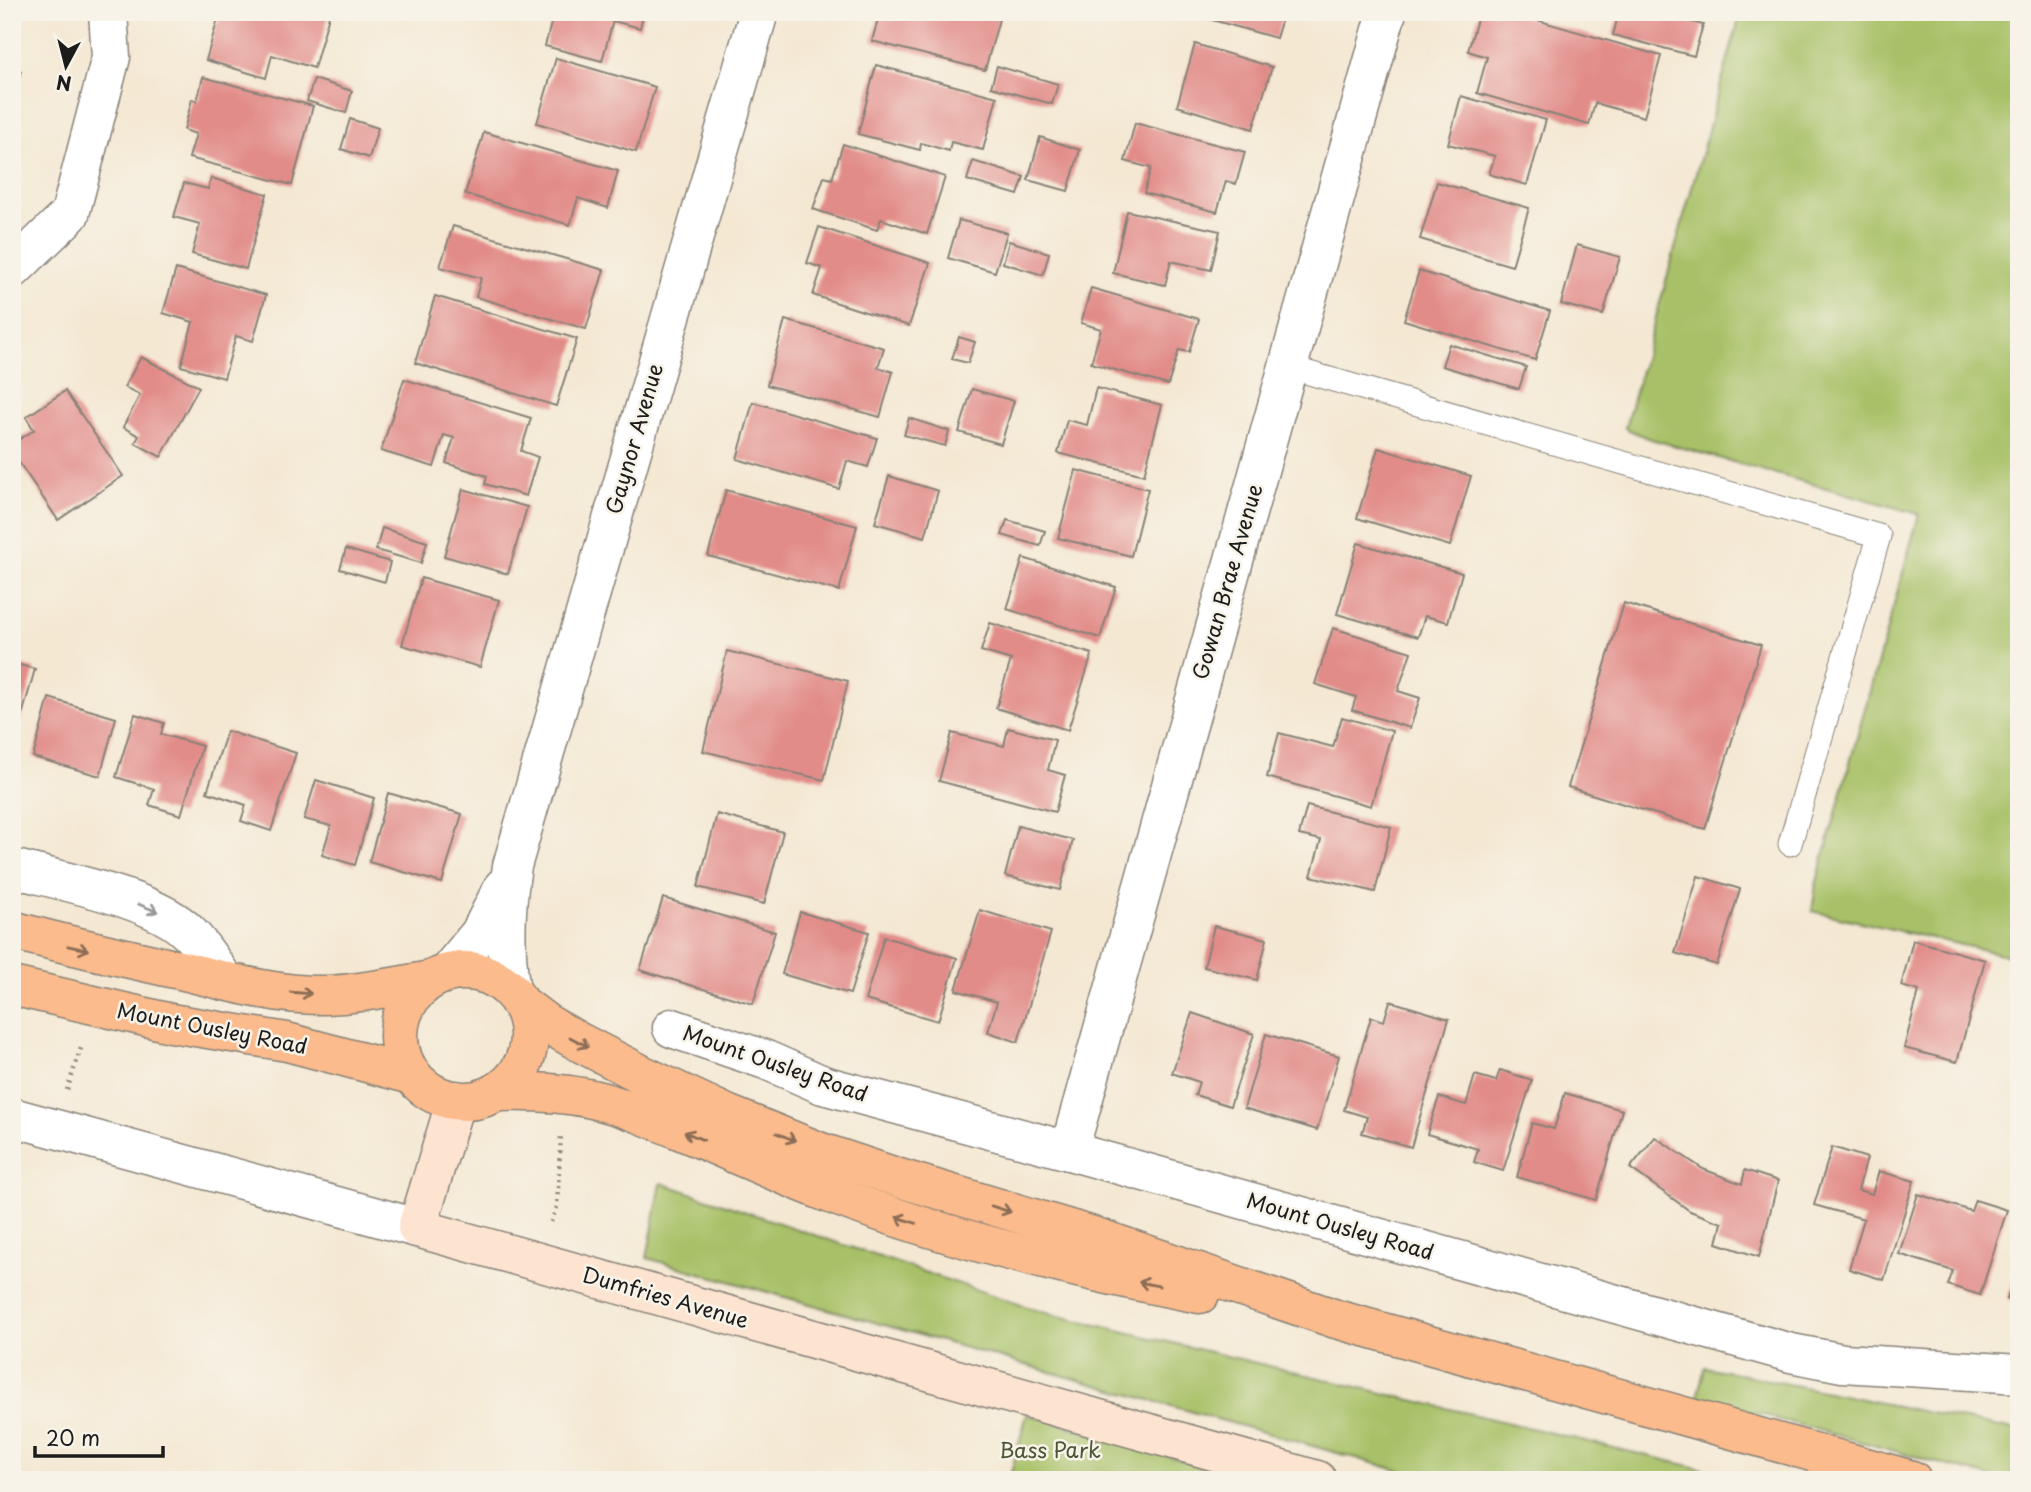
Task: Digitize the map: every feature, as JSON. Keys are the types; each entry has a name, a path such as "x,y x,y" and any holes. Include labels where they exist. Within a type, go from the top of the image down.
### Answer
{"main road":[{"path":"12,930 225,981 292,993 323,995 356,992 464,971 481,973 498,980 546,1023 581,1044 727,1114 821,1152 1096,1237 1336,1319 1912,1480"},
{"path":"439,976 411,998 400,1023 399,1042 412,1074 424,1087 439,1096 456,1100 477,1100 497,1092 514,1079 525,1060 530,1039 528,1022 517,998"},
{"name":"Mount Ousley Road","path":"12,986 171,1023 287,1042 412,1074"},
{"path":"497,1092 561,1094 617,1106 834,1195 1000,1249 1111,1277 1336,1319"}],"street":[{"path":"12,271 70,214 111,57 108,12"},
{"name":"Gaynor Avenue","path":"517,998 505,941 506,902 512,866 759,12"},
{"name":"Gowan Brae Avenue","path":"1069,1151 1387,12"},
{"name":"Gaynor Avenue","path":"439,976 480,933 512,866"},
{"path":"12,868 128,900 159,912 189,933 225,981"},
{"name":"Mount Ousley Road","path":"672,1028 766,1060 823,1085 1791,1353 1854,1364 2019,1374"},
{"path":"417,1228 456,1100"},
{"name":"Dumfries Avenue","path":"12,1117 1317,1480"}],"lane":[{"path":"1288,367 1879,536 1790,844"}],"path":[{"path":"66,1092 83,1043"},
{"path":"549,1228 557,1207 561,1132"}],"green space":[{"path":"1741,12 2019,12 2019,958 1812,911 1816,885 1919,514 1647,438 1625,428"},
{"path":"661,1183 1042,1312 1749,1480 1433,1480 647,1258"},
{"path":"1705,1367 2019,1431 2019,1480 2001,1480 1697,1397"},
{"name":"Bass Park","path":"1027,1414 1247,1480 1009,1480"}],"building":[{"path":"220,12 330,12 314,68 272,55 266,78 206,60"},
{"path":"554,12 644,12 640,28 613,21 602,61 545,46"},
{"path":"880,12 1001,12 985,70 872,41"},
{"path":"1196,12 1284,12 1276,38 1195,15"},
{"path":"1479,12 1509,12 1661,56 1644,117 1595,103 1589,125 1477,93 1487,57 1468,51"},
{"path":"1619,12 1656,12 1703,25 1694,56 1613,35"},
{"path":"1195,44 1272,67 1253,129 1177,106"},
{"path":"556,58 655,87 636,152 537,123"},
{"path":"876,65 997,97 983,150 951,142 949,151 921,143 920,150 858,134"},
{"path":"997,66 1058,84 1052,104 991,87"},
{"path":"12,69 21,71 13,103 12,103"},
{"path":"203,77 313,106 292,185 189,158 196,134 184,130 192,99 197,101"},
{"path":"314,79 352,91 346,113 307,101"},
{"path":"1461,96 1546,120 1527,185 1489,174 1495,156 1448,144"},
{"path":"350,119 378,128 369,158 341,149"},
{"path":"1135,123 1245,152 1236,184 1226,181 1217,212 1144,193 1151,168 1125,161"},
{"path":"484,132 618,171 608,208 578,198 570,225 465,194"},
{"path":"1040,137 1080,150 1068,191 1028,180"},
{"path":"843,144 945,177 927,234 881,219 877,230 813,209 824,177 832,179"},
{"path":"973,161 1024,177 1018,195 967,180"},
{"path":"211,178 267,194 246,269 192,254 200,224 174,217 184,183 208,189"},
{"path":"1437,182 1529,208 1512,266 1420,239"},
{"path":"1127,211 1220,231 1211,270 1171,261 1165,285 1113,273"},
{"path":"959,220 1007,233 995,272 948,258"},
{"path":"453,226 604,270 586,329 476,297 481,278 440,267"},
{"path":"819,227 930,263 909,326 813,295 822,268 807,263"},
{"path":"1009,241 1049,253 1043,275 1003,263"},
{"path":"1577,245 1620,257 1603,315 1561,304"},
{"path":"176,269 266,295 253,341 236,336 224,378 181,366 193,322 163,313"},
{"path":"1419,271 1550,311 1535,360 1404,320"},
{"path":"1091,288 1199,319 1189,352 1179,350 1168,385 1091,363 1101,329 1081,323"},
{"path":"435,296 577,339 556,406 415,363"},
{"path":"785,320 884,348 878,367 893,372 880,417 767,385"},
{"path":"959,337 975,342 968,363 952,359"},
{"path":"1449,344 1526,367 1519,389 1442,366"},
{"path":"141,357 199,387 161,457 135,443 139,436 123,427 140,395 124,387"},
{"path":"404,379 531,418 521,451 538,457 526,496 485,484 487,476 446,463 454,438 444,435 434,467 381,451"},
{"path":"1096,388 1162,405 1144,475 1058,453 1067,420 1087,425"},
{"path":"972,389 1014,401 1001,444 959,432"},
{"path":"65,391 123,476 58,520 12,452 12,444 34,430 26,417"},
{"path":"753,402 877,438 868,467 847,461 839,489 737,459"},
{"path":"909,418 949,431 945,446 904,435"},
{"path":"1378,448 1471,476 1450,546 1357,518"},
{"path":"1076,470 1148,489 1131,556 1058,538"},
{"path":"889,476 938,491 925,537 875,523"},
{"path":"463,489 527,507 508,574 444,556"},
{"path":"726,490 857,526 839,591 708,556"},
{"path":"1007,520 1045,531 1040,546 1002,535"},
{"path":"382,528 427,542 421,563 376,550"},
{"path":"1358,543 1462,573 1448,622 1425,616 1418,637 1337,614"},
{"path":"346,549 390,562 385,582 340,569"},
{"path":"1023,558 1116,587 1100,638 1007,609"},
{"path":"421,578 499,600 480,667 402,645"},
{"path":"1624,603 1761,645 1705,829 1568,787"},
{"path":"990,623 1092,654 1068,730 996,708 1011,660 981,651"},
{"path":"1333,628 1411,652 1398,691 1420,698 1410,728 1352,710 1356,697 1315,684"},
{"path":"727,651 848,681 824,780 703,751"},
{"path":"12,663 35,669 13,748 12,748"},
{"path":"49,698 116,718 100,776 33,757"},
{"path":"135,714 164,723 161,734 202,746 181,815 149,805 154,789 116,777"},
{"path":"1342,717 1392,731 1371,806 1267,777 1279,733 1333,747"},
{"path":"1008,728 1055,740 1048,770 1065,775 1055,812 939,781 952,733 1004,746"},
{"path":"227,731 296,753 271,831 241,821 246,805 207,792"},
{"path":"316,780 374,798 355,865 322,855 331,826 304,819"},
{"path":"388,793 462,814 442,883 369,862"},
{"path":"1307,806 1391,827 1375,892 1311,876 1321,840 1299,835"},
{"path":"717,814 783,832 764,904 698,887"},
{"path":"1018,826 1073,840 1060,890 1005,876"},
{"path":"1698,876 1740,889 1717,965 1675,953"},
{"path":"663,898 775,932 753,1004 640,970"},
{"path":"980,910 1051,932 1018,1042 988,1032 997,1002 956,990"},
{"path":"800,912 869,932 850,994 782,974"},
{"path":"1214,926 1267,939 1257,980 1204,967"},
{"path":"884,937 957,958 938,1021 865,1000"},
{"path":"1913,940 1985,960 1957,1062 1904,1048 1919,991 1901,986"},
{"path":"1390,1001 1449,1019 1411,1147 1362,1133 1367,1117 1344,1110 1371,1017 1384,1021"},
{"path":"1192,1013 1254,1034 1230,1106 1195,1095 1199,1082 1172,1073"},
{"path":"1266,1034 1339,1056 1317,1130 1244,1108"},
{"path":"1500,1070 1532,1080 1503,1171 1474,1162 1478,1149 1427,1134 1439,1097 1466,1105 1475,1075 1496,1081"},
{"path":"1565,1093 1622,1110 1596,1200 1517,1177 1532,1123 1554,1129"},
{"path":"1655,1137 1703,1169 1742,1184 1745,1170 1778,1181 1759,1257 1717,1243 1722,1223 1690,1211 1630,1168"},
{"path":"1832,1147 1867,1158 1858,1190 1872,1194 1879,1171 1914,1181 1884,1280 1849,1269 1864,1219 1814,1205"},
{"path":"1918,1194 1971,1211 1975,1200 2007,1210 1980,1295 1948,1285 1953,1271 1899,1254"},
{"path":"2019,1264 2019,1303 2007,1299"}]}
